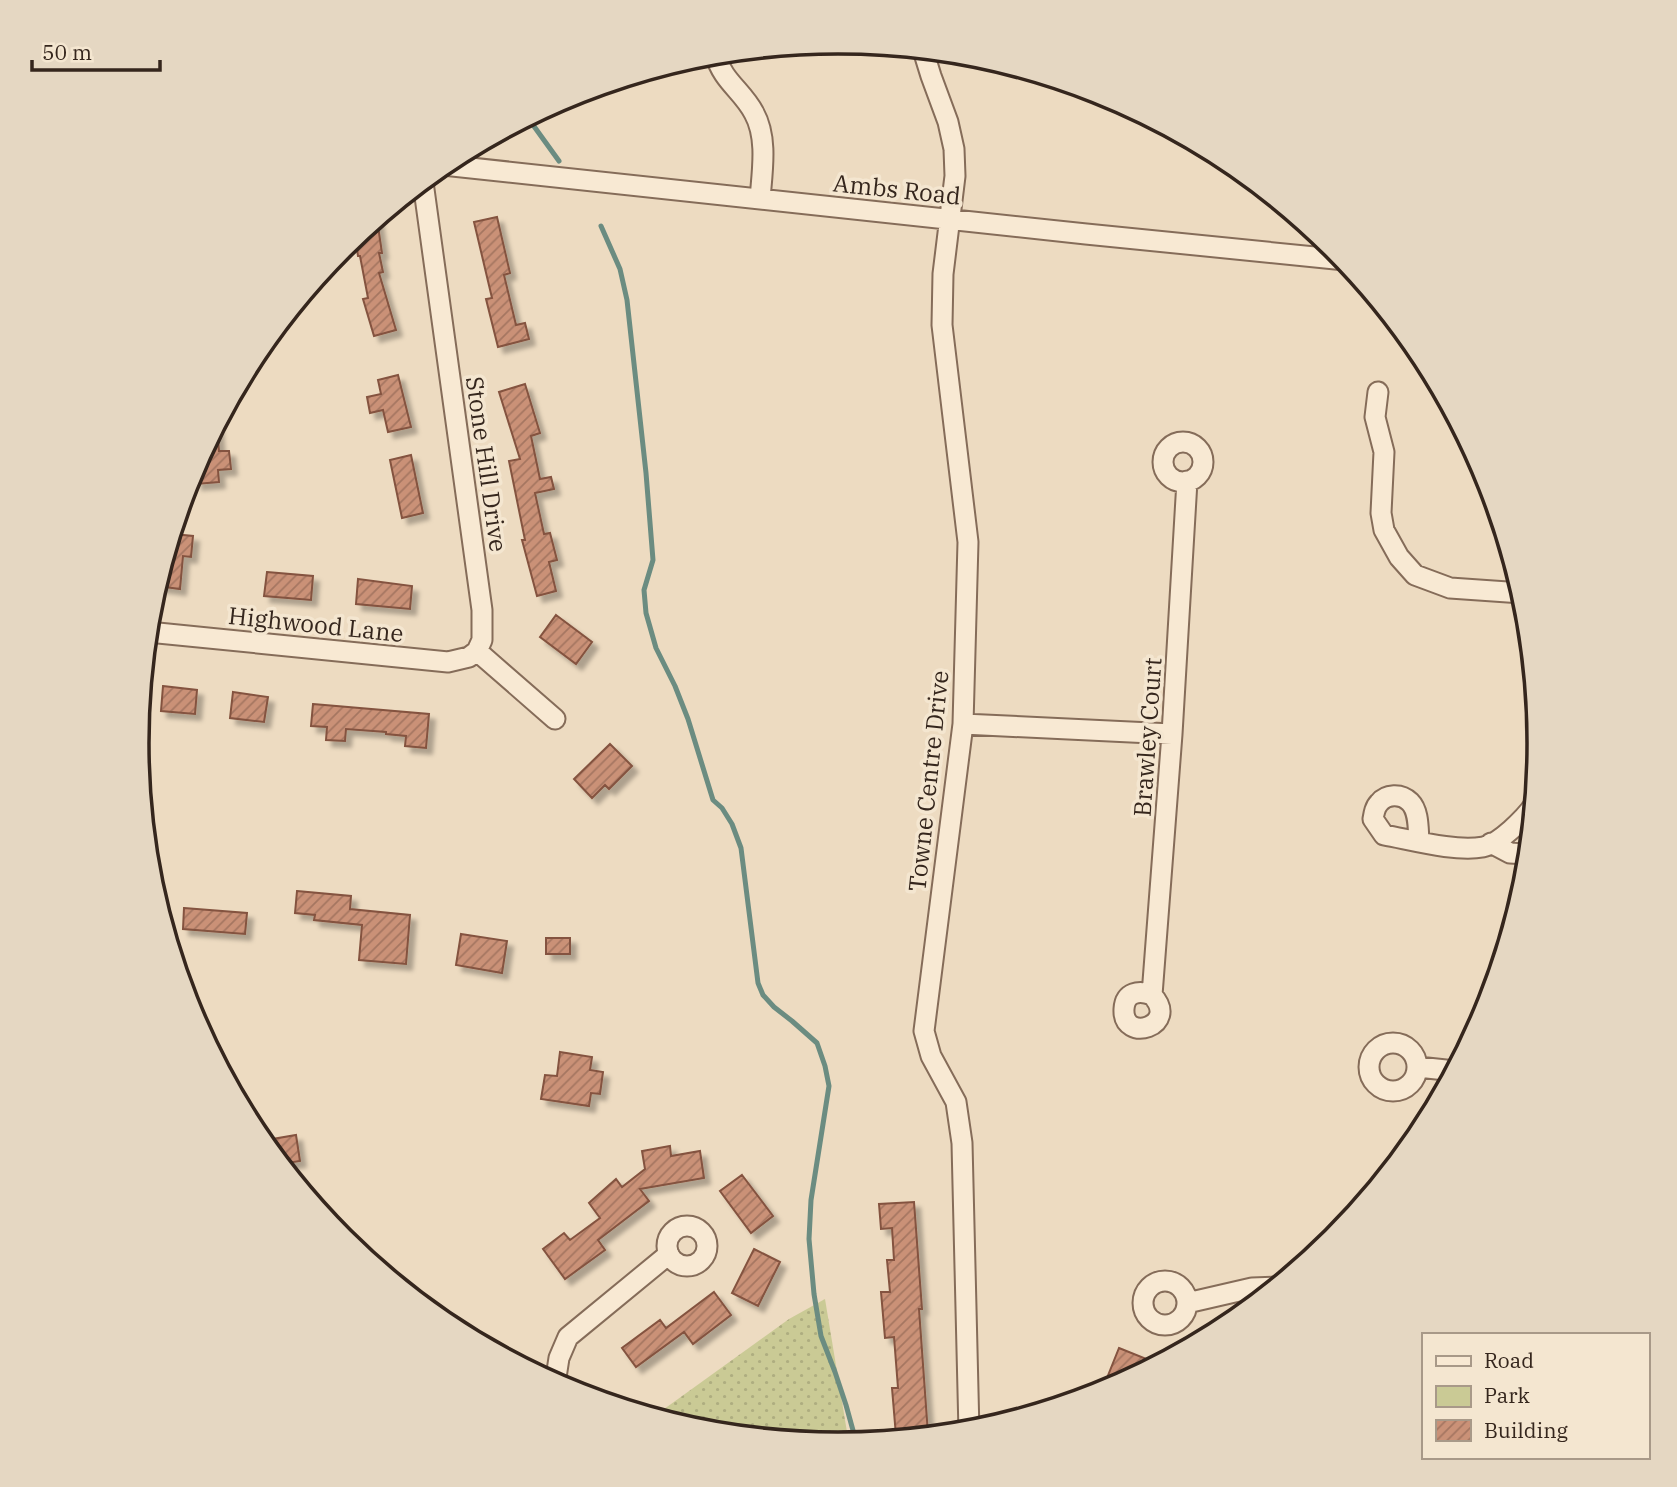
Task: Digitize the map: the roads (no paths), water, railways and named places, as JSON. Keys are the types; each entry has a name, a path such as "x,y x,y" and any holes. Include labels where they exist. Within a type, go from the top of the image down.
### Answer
{"street":[{"name":"Towne Centre Drive","path":"926,60 948,122 954,149 955,176 943,274 942,325 968,542 963,724 924,1031 931,1056 956,1102 962,1143 969,1421"},
{"path":"719,65 724,77 754,112 761,133 763,158 760,200"},
{"name":"Ambs Road","path":"461,167 1328,258"},
{"name":"Stone Hill Drive","path":"425,193 482,610 482,640 477,651"},
{"path":"1378,392 1375,417 1384,452 1381,513 1384,530 1399,557 1415,575 1450,588 1511,592"},
{"name":"Brawley Court","path":"1152,995 1172,734 1187,481"},
{"name":"Highwood Lane","path":"158,633 448,662 469,657 477,651"},
{"path":"477,651 555,719"},
{"path":"963,724 1172,734"},
{"path":"1419,841 1458,848 1486,847 1523,818"},
{"path":"1491,843 1510,853 1519,854"},
{"path":"1418,1067 1445,1070"},
{"path":"557,1372 559,1358 568,1338 669,1254"},
{"path":"1187,1303 1261,1288"}],"waterway":[{"path":"533,125 559,161"},
{"path":"601,226 620,269 627,300 653,560 644,590 646,613 656,648 688,719 713,800 732,824 741,848 758,983 763,995 774,1007 817,1043 825,1066 829,1086 811,1200 809,1239 821,1336 854,1432"}]}
